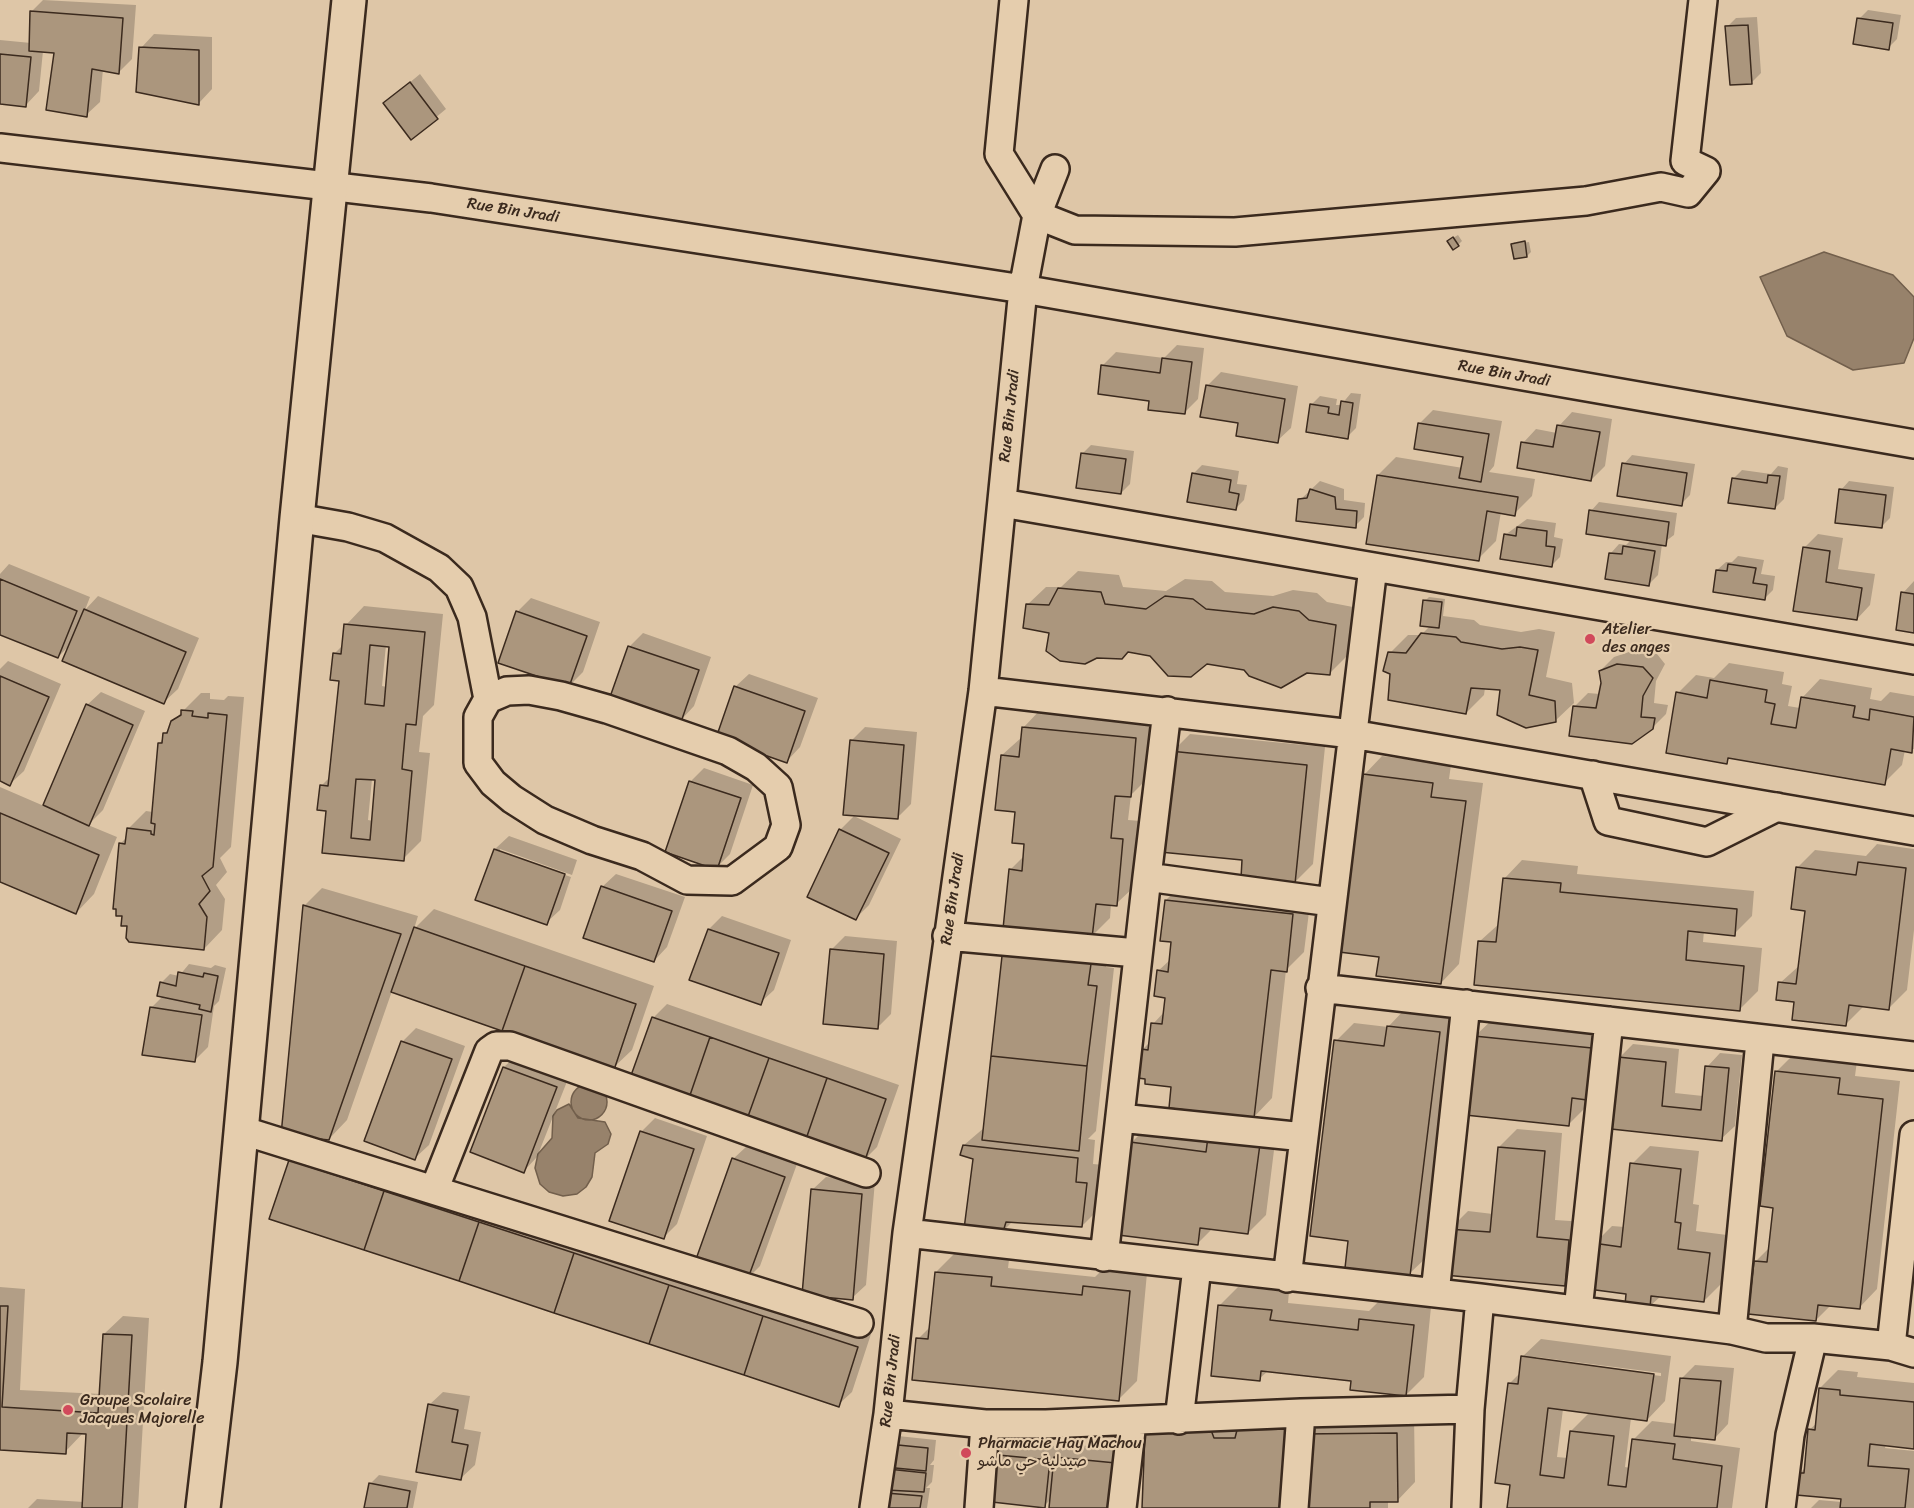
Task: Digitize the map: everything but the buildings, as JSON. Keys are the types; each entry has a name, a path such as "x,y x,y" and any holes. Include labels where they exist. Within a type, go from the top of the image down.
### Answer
{"street":[{"path":"203,1508 241,1130 329,187 349,0"},
{"path":"1014,0 999,154 1037,216 1075,230 1235,232 1586,201 1661,187 1688,193 1706,171 1685,161 1703,0"},
{"name":"Rue Bin Jradi","path":"0,148 431,198 1023,289 1914,444"},
{"name":"Rue Bin Jradi","path":"874,1508 888,1414 907,1233 983,692 1023,289 1037,216 1055,169"},
{"path":"1002,503 1914,660"},
{"path":"297,518 348,527 385,538 439,568 459,587 472,617 488,699 478,717 478,763 493,783 512,799 545,820 592,840 642,856 687,880 732,881 778,847 786,825 778,787 756,767 728,751 607,708 561,696 529,690 507,691 488,699"},
{"path":"1287,1278 1320,988 1373,567"},
{"path":"983,692 1167,711 1352,734 1914,831"},
{"path":"1104,1257 1137,953 1167,711"},
{"path":"1593,775 1608,821 1707,843 1777,807"},
{"path":"1147,877 1331,902"},
{"path":"947,936 1137,953"},
{"path":"1320,988 1760,1041 1914,1056"},
{"path":"1435,1293 1466,1004"},
{"path":"1578,1310 1609,1021"},
{"path":"1732,1330 1760,1041"},
{"path":"434,1190 489,1051 496,1046 510,1046 866,1173"},
{"path":"1120,1118 1304,1137"},
{"path":"241,1130 859,1323"},
{"path":"907,1233 1287,1278 1480,1298 1732,1330 1766,1338 1813,1338 1902,1349 1914,1135"},
{"path":"1179,1420 1197,1267"},
{"path":"1466,1508 1470,1410 1480,1298"},
{"path":"1781,1508 1790,1435 1813,1338"},
{"path":"888,1414 986,1424 1132,1422 1300,1413 1470,1410"},
{"path":"1294,1508 1300,1413"},
{"path":"1122,1508 1132,1422"},
{"path":"979,1508 986,1424"}],"shaded area":[{"path":"1824,252 1893,275 1914,297 1914,338 1904,363 1853,370 1787,336 1760,277"},
{"path":"589,1084 601,1090 607,1102 601,1114 589,1120 577,1114 571,1102 577,1090"},
{"path":"569,1104 578,1118 605,1122 611,1134 608,1144 595,1153 592,1177 586,1187 577,1194 563,1196 549,1192 540,1184 535,1168 538,1154 552,1138 553,1116 557,1110"}],"place":[{"name":"Atelier des anges","path":"1590,639"},
{"name":"Groupe Scolaire Jacques Majorelle","path":"68,1410"},
{"name":"Pharmacie Hay Machou صيدلية حي ماشو","path":"966,1453"}]}
